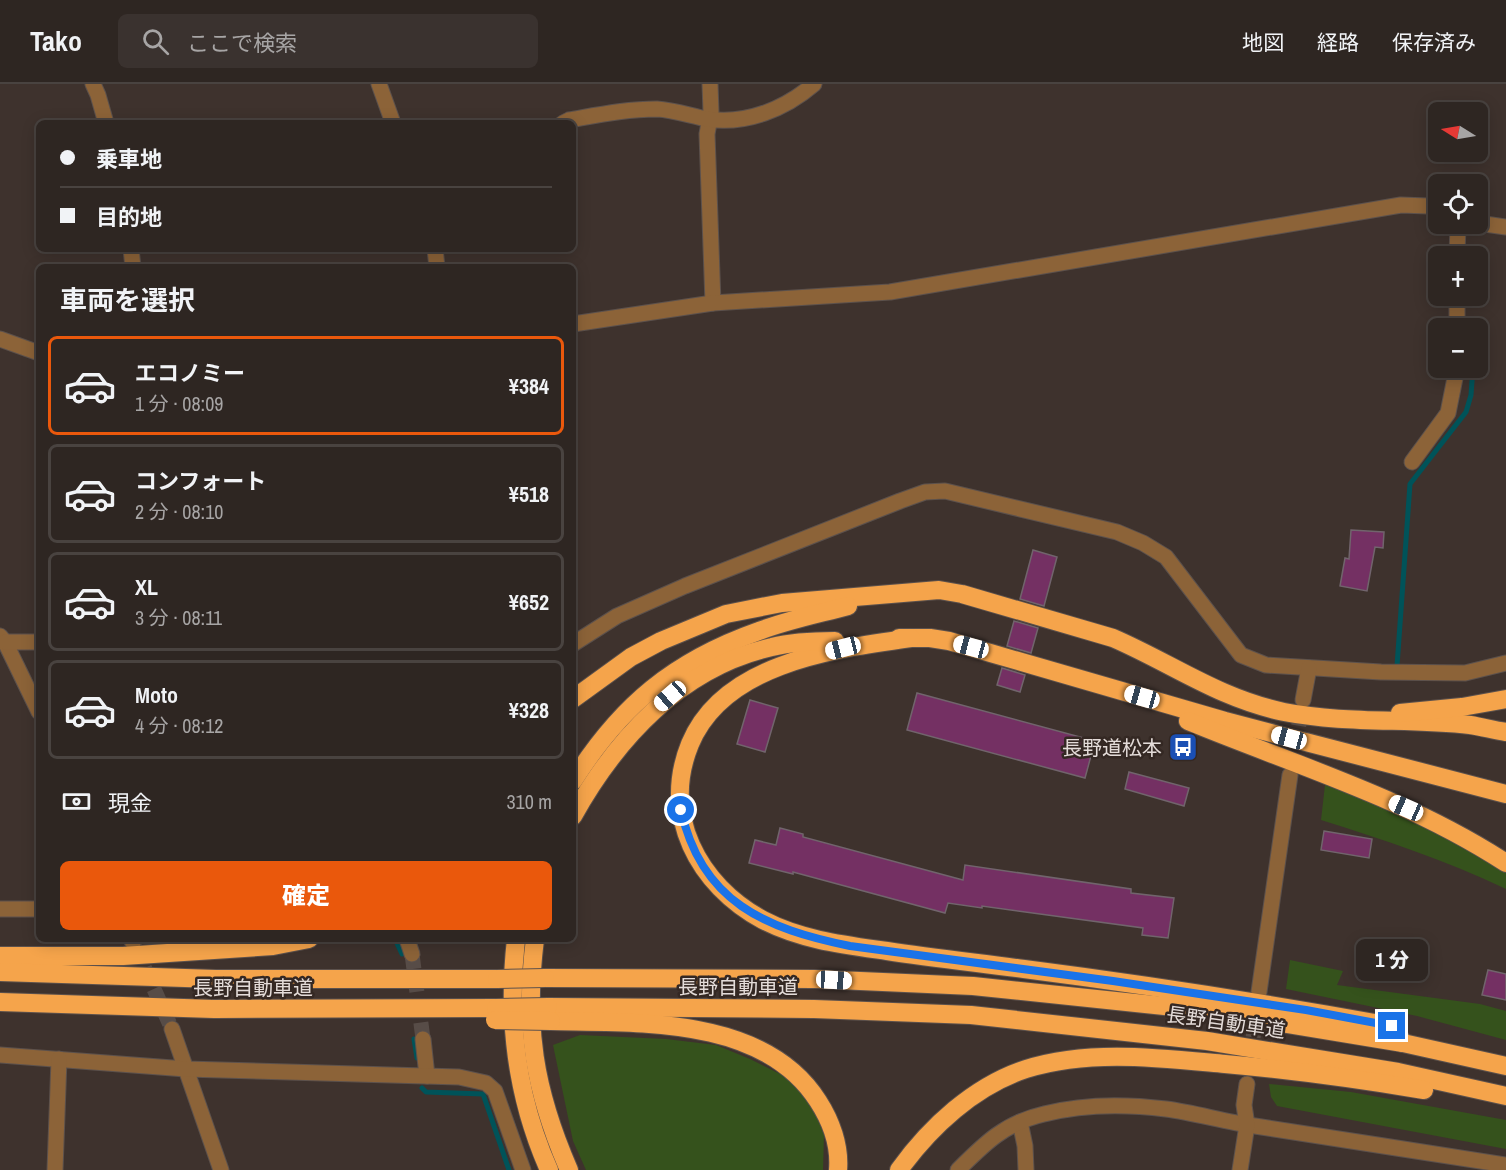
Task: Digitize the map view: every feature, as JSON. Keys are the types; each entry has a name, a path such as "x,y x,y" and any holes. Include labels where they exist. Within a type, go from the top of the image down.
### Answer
{"highway":[{"path":"576,697 631,657 660,641 726,614 782,603 939,590 962,594 1113,638 1204,685 1238,699 1285,712 1333,719 1470,725 1506,732"},
{"path":"576,776 612,726 659,681 685,664 736,639 762,630 893,594"},
{"path":"911,638 843,648 788,662 744,685 723,700 706,718 692,740 683,763 679,788 686,832 694,853 707,873 742,907 787,931 815,939 1306,1010 1392,1026 1402,1043"},
{"path":"576,811 588,790 626,739 663,702 697,677 746,654 771,647 807,642 911,638 949,641 1225,721 1505,794"},
{"path":"1100,685 1363,789 1406,808 1506,863"},
{"path":"1333,719 1462,707 1506,699"},
{"path":"0,956 123,956 273,946 294,942"},
{"path":"516,942 511,993 518,1074 538,1146 549,1170"},
{"path":"535,942 530,994 534,1061 544,1107 569,1170"},
{"name":"長野自動車道","path":"0,972 226,979 815,979 973,986 1202,1010 1402,1043 1506,1066"},
{"name":"長野自動車道","path":"0,1002 214,1009 496,1014 814,1009 971,1015 1207,1041 1398,1072 1506,1096"},
{"path":"549,1014 676,1026 728,1037 760,1051 802,1080 815,1096 833,1130 837,1146 838,1170"},
{"path":"900,1170 932,1131 961,1104 993,1084 1025,1070 1059,1062 1104,1057 1185,1060 1296,1071 1506,1103"}],"street":[{"path":"93,84 105,120"},
{"path":"379,84 392,120"},
{"path":"710,84 710,119 707,134 713,303"},
{"path":"569,120 630,110 660,109 710,119 745,119 775,110 814,84"},
{"path":"576,324 713,303 890,292 1401,205 1428,206"},
{"path":"1488,224 1506,227"},
{"path":"0,339 36,352"},
{"path":"1412,462 1448,413 1455,378"},
{"path":"576,642 616,616 685,586 900,501 925,492 945,491 1117,532 1143,543 1166,557 1242,655 1266,664 1381,672 1465,673 1506,663"},
{"path":"2,639 36,642"},
{"path":"2,639 36,706"},
{"path":"1303,700 1309,668"},
{"path":"1259,992 1290,775"},
{"path":"0,909 36,909"},
{"path":"408,942 412,954"},
{"path":"172,1029 221,1170"},
{"path":"423,1040 427,1076"},
{"path":"0,1055 186,1069 459,1077 486,1083 495,1091 523,1170"},
{"path":"55,1170 59,1059"},
{"path":"1240,1170 1247,1125 1244,1105 1247,1084"},
{"path":"958,1170 991,1137 1020,1122 1043,1114 1076,1108 1119,1106 1165,1109 1247,1125 1506,1165"},
{"path":"1020,1122 1025,1146 1026,1170"}],"green space":[{"path":"1325,785 1395,813 1484,858 1506,871 1506,889 1415,851 1321,820"},
{"path":"1290,960 1343,971 1337,985 1480,1004 1506,1011 1506,1040 1417,1016 1286,989"},
{"path":"580,1035 666,1039 716,1045 786,1077 812,1105 824,1135 823,1170 586,1170 573,1141 553,1045"},
{"path":"1269,1084 1351,1092 1506,1120 1506,1149 1277,1106 1271,1097"}],"building":[{"path":"1351,530 1384,532 1383,548 1375,547 1367,591 1340,586 1345,558 1349,559"},
{"path":"1033,550 1057,557 1044,606 1020,599"},
{"path":"1014,621 1038,628 1031,653 1007,646"},
{"path":"1002,668 1025,675 1020,692 997,685"},
{"path":"917,693 1095,741 1085,778 907,730"},
{"path":"750,700 778,708 765,752 737,744"},
{"path":"1129,772 1189,788 1184,806 1125,789"},
{"path":"780,828 803,834 803,837 963,880 965,865 1131,889 1131,893 1174,898 1168,938 1142,935 1143,928 982,906 982,908 948,903 945,913 793,872 793,874 749,863 755,840 776,845"},
{"path":"1324,831 1372,839 1369,858 1321,850"},
{"path":"1488,970 1506,974 1506,1000 1482,995"}],"waterway":[{"path":"1397,666 1410,484 1466,412 1471,395 1472,378"},
{"path":"396,942 402,954"},
{"path":"414,1039 417,1058"},
{"path":"422,1088 426,1092 483,1094 509,1170"}],"tunnel":[{"path":"1291,771 1302,706"},
{"path":"135,947 172,1029"},
{"path":"412,954 423,1039"},
{"path":"1250,1060 1257,1009"}],"place":[{"name":"長野道松本","path":"1183,747"}],"route":[{"path":"681,810 694,853 707,873 742,907 787,931 850,946 1113,981 1306,1010 1392,1026"}]}
